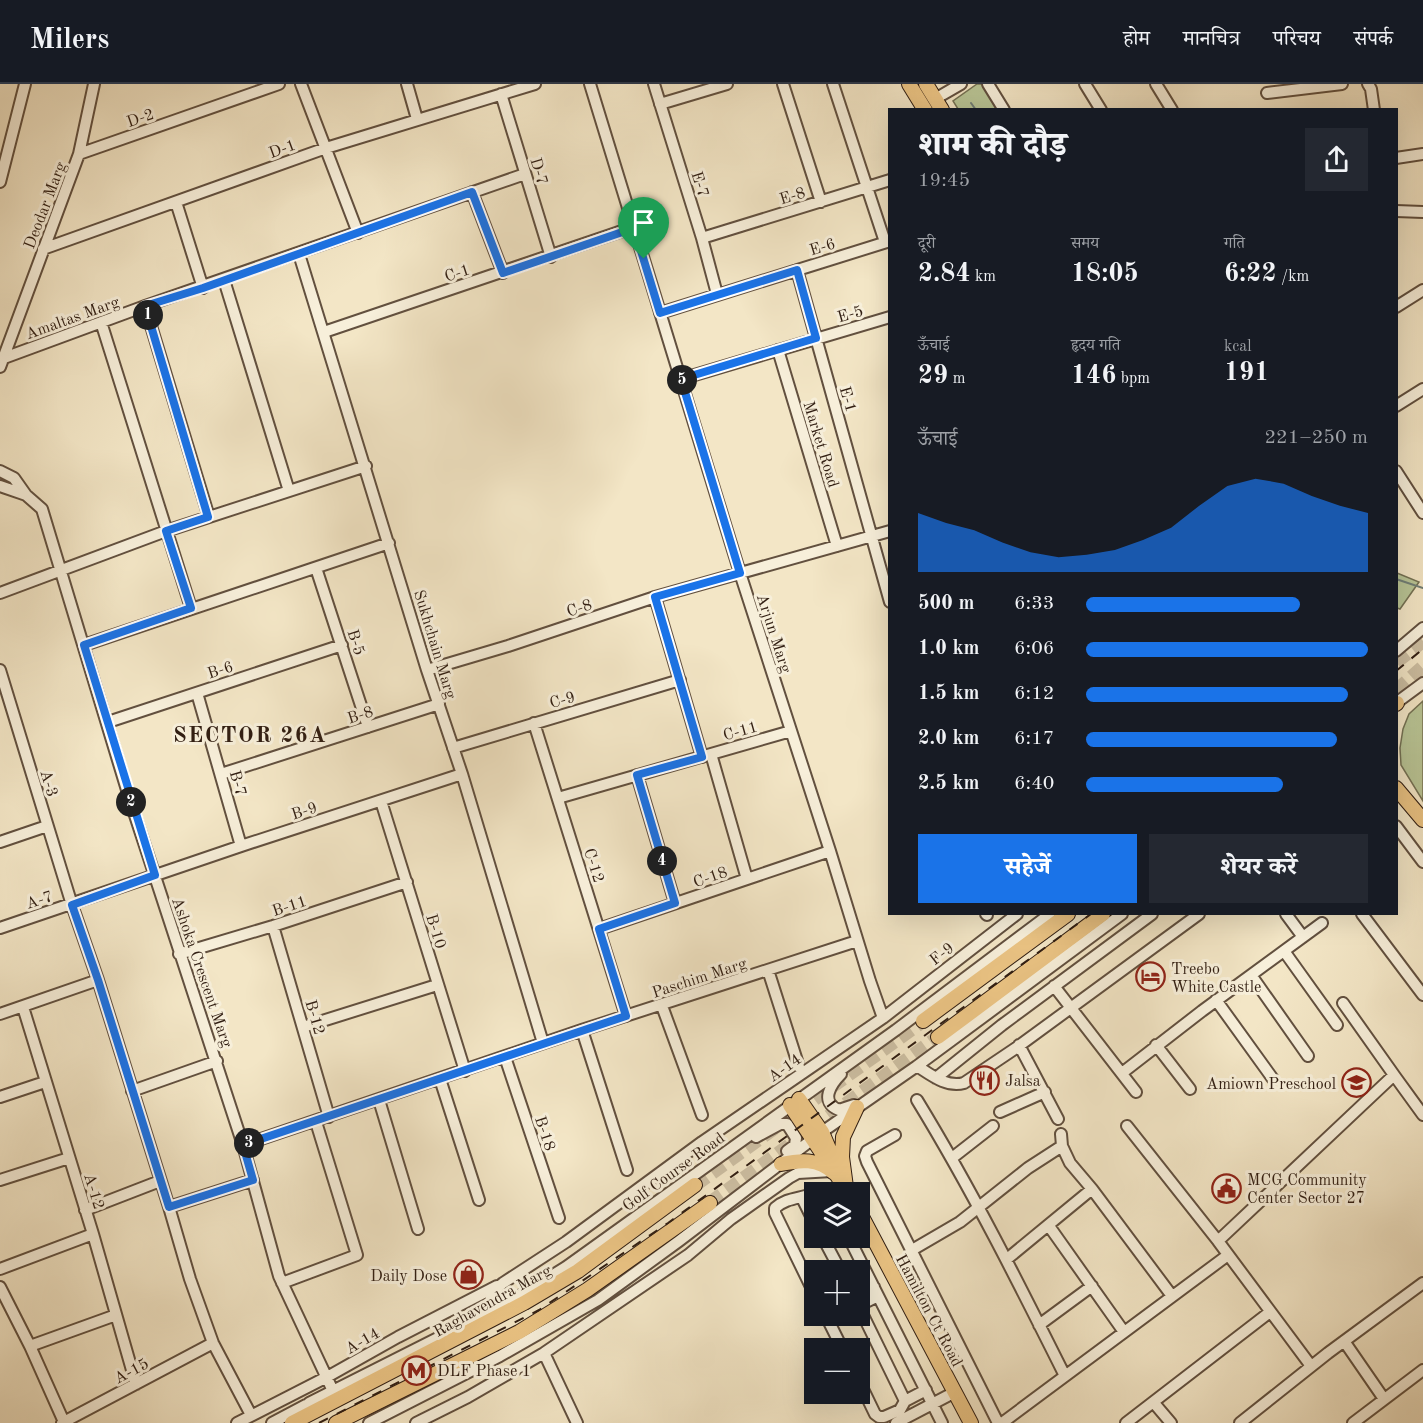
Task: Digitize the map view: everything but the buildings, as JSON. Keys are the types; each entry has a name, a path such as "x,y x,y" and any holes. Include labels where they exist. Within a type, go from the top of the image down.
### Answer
{"main road":[{"path":"909,84 934,106"},
{"path":"926,84 934,106"},
{"path":"1399,791 1423,820"},
{"path":"923,1021 1067,915"},
{"path":"938,1037 1102,915"},
{"path":"794,1102 818,1135 842,1182"},
{"path":"847,1182 842,1157 843,1137 862,1104"},
{"path":"781,1164 803,1159 832,1171 840,1182"},
{"name":"Raghavendra Marg","path":"294,1422 524,1303 569,1276 695,1185"},
{"path":"336,1423 519,1332 596,1284 710,1203"},
{"name":"Hamilton Ct Road","path":"870,1233 971,1423"}],"street":[{"path":"0,182 24,84"},
{"name":"Deodar Marg","path":"2,363 79,154 94,84"},
{"name":"D-2","path":"79,154 279,84"},
{"path":"301,84 358,233"},
{"path":"407,84 417,119"},
{"name":"Arjun Marg","path":"590,84 740,573 857,941 884,1018"},
{"name":"E-7","path":"654,84 717,294"},
{"path":"660,104 727,84"},
{"path":"783,84 821,202"},
{"path":"833,84 887,241"},
{"path":"934,106 961,84"},
{"path":"988,84 1003,108"},
{"path":"1085,84 1100,108"},
{"path":"1156,84 1171,108"},
{"path":"1267,93 1342,84"},
{"path":"1368,84 1374,108"},
{"name":"D-1","path":"43,249 326,148 526,85"},
{"name":"D-7","path":"501,94 551,257"},
{"path":"1398,158 1423,154"},
{"name":"Amaltas Marg","path":"2,363 145,306 203,288 525,174"},
{"name":"E-8","path":"702,238 888,181"},
{"path":"472,192 503,273"},
{"path":"176,202 203,288"},
{"path":"1398,211 1423,212"},
{"name":"C-1","path":"324,332 634,228"},
{"name":"E-6","path":"660,313 887,241"},
{"name":"Sukhchain Marg","path":"299,254 427,670 462,774 543,1044"},
{"name":"E-1","path":"797,270 888,594"},
{"path":"224,280 290,491"},
{"path":"1398,306 1423,290"},
{"path":"145,306 208,517"},
{"name":"E-5","path":"681,379 816,338 888,320"},
{"path":"101,322 191,608"},
{"name":"Market Road","path":"778,350 837,546"},
{"path":"1398,405 1423,389"},
{"path":"0,593 166,531 366,466"},
{"name":"Ashoka Crescent Marg","path":"0,471 14,478 42,509 179,954 217,1061 282,1283 333,1391"},
{"path":"1398,474 1423,513"},
{"path":"0,486 27,495"},
{"name":"C-8","path":"427,670 508,646 655,597 888,532"},
{"path":"84,645 389,543"},
{"name":"B-5","path":"316,568 368,727"},
{"path":"655,597 680,680 747,879"},
{"path":"1398,649 1423,628"},
{"name":"B-6","path":"108,722 342,645"},
{"name":"A-3","path":"0,670 190,1279 213,1343 251,1415"},
{"name":"C-9","path":"453,748 680,680"},
{"path":"1398,702 1423,683"},
{"name":"B-7","path":"197,693 241,846"},
{"name":"B-8","path":"221,774 439,704"},
{"name":"C-12","path":"534,723 626,1016"},
{"name":"C-11","path":"558,798 791,731"},
{"name":"B-9","path":"155,875 462,774"},
{"path":"637,775 675,903"},
{"name":"B-10","path":"381,801 465,1071"},
{"path":"0,842 47,826"},
{"path":"1398,829 1423,862"},
{"name":"C-18","path":"599,929 830,851"},
{"name":"A-7","path":"0,928 155,875"},
{"name":"B-11","path":"179,954 407,882"},
{"name":"F-9","path":"884,1018 1016,915"},
{"name":"Golf Course Road","path":"294,1422 309,1403 513,1300 566,1267 932,1003 1049,915"},
{"path":"369,1423 537,1335 598,1300 818,1135 917,1066 1121,915"},
{"path":"936,1078 1054,986 1151,915"},
{"path":"917,1066 936,1078 952,1084 964,1083 1019,1046 1198,915"},
{"path":"1287,915 1303,937"},
{"path":"1363,915 1423,995"},
{"path":"1122,1073 1216,1000 1322,924"},
{"name":"B-12","path":"273,926 329,1117"},
{"name":"Paschim Marg","path":"243,1145 582,1030 857,941"},
{"path":"1284,951 1337,1025"},
{"path":"768,970 799,1066"},
{"path":"1251,975 1308,1056"},
{"path":"0,1014 98,980"},
{"path":"303,1028 438,985"},
{"path":"1054,986 1136,1092"},
{"path":"1216,1000 1273,1079"},
{"path":"903,1003 932,1003"},
{"path":"1343,1003 1423,1114"},
{"path":"662,1006 702,1115"},
{"name":"A-12","path":"23,1007 93,1234 136,1384"},
{"name":"A-14","path":"237,1423 502,1283 566,1242 702,1142 884,1018"},
{"path":"855,1059 871,1026"},
{"path":"582,1030 627,1170"},
{"path":"1156,1045 1190,1089"},
{"path":"1019,1046 1058,1119"},
{"name":"B-18","path":"505,1057 559,1218"},
{"path":"132,1091 217,1061"},
{"path":"844,1067 829,1088 830,1104 836,1109 843,1110 861,1101 862,1104"},
{"path":"1218,1241 1394,1075"},
{"path":"440,1079 479,1200"},
{"path":"0,1097 45,1082"},
{"path":"1000,1112 1045,1092"},
{"path":"379,1100 418,1229"},
{"path":"917,1100 980,1208 1065,1376"},
{"path":"282,1283 357,1254 316,1122"},
{"path":"739,1142 748,1141 780,1124 787,1124 791,1128 796,1143 771,1163 764,1177"},
{"path":"952,1158 993,1126"},
{"path":"1127,1126 1228,1254 1311,1366"},
{"path":"1061,1134 1062,1146 1070,1163 1172,1296"},
{"path":"895,1135 867,1151 865,1156 1000,1423 1228,1254"},
{"path":"912,1250 948,1230 980,1208 1028,1168 1062,1146"},
{"path":"0,1180 69,1158"},
{"path":"416,1423 468,1397 544,1353 688,1255 731,1219 789,1178 798,1173 832,1171"},
{"path":"169,1207 253,1180"},
{"path":"85,1210 160,1181"},
{"path":"1007,1259 1092,1189"},
{"path":"804,1202 802,1198 796,1197 775,1208 775,1213 804,1272"},
{"path":"1049,1226 1124,1332"},
{"path":"0,1269 93,1234"},
{"path":"678,1241 688,1255"},
{"path":"854,1248 942,1423"},
{"path":"490,1311 489,1299 502,1283"},
{"path":"1039,1325 1092,1286"},
{"path":"0,1287 30,1346 63,1423"},
{"path":"1240,1423 1344,1341 1421,1288"},
{"path":"870,1292 876,1291"},
{"path":"870,1297 876,1291"},
{"path":"1126,1423 1270,1312"},
{"path":"30,1346 116,1315"},
{"path":"869,1326 904,1401"},
{"path":"1344,1341 1384,1399"},
{"name":"A-15","path":"63,1423 213,1343"},
{"path":"544,1353 577,1423"},
{"path":"1353,1423 1423,1370"},
{"path":"870,1404 875,1414 884,1417 900,1410 904,1401 926,1390"},
{"path":"896,1423 955,1392"},
{"path":"1154,1402 1171,1423"},
{"path":"272,1423 309,1403"}],"green space":[{"path":"977,84 984,84 999,108 957,108 953,101"},
{"path":"1398,573 1419,582 1400,609 1398,608"},
{"path":"1423,701 1423,801 1401,765 1400,748 1403,729 1409,714"}],"waterway":[{"path":"971,103 975,108"},
{"path":"1398,580 1423,588"}],"tunnel":[{"path":"1398,660 1423,641"},
{"path":"1398,689 1423,667"},
{"path":"695,1185 923,1021"},
{"path":"710,1203 938,1037"}],"railway":[{"path":"1398,669 1423,649"},
{"path":"319,1423 539,1310 668,1223 1090,915"}],"place":[{"name":"Treebo White Castle","path":"1150,977"},
{"name":"Jalsa","path":"984,1080"},
{"name":"Amiown Preschool","path":"1357,1083"},
{"name":"MCG Community Center Sector 27","path":"1226,1188"},
{"name":"Daily Dose","path":"468,1275"},
{"name":"DLF Phase 1","path":"416,1370"}],"district":[{"name":"SECTOR 26A","path":"250,734"}],"route":[{"path":"472,192 503,273 634,228 644,259 660,313 797,270 816,338 681,379 740,573 655,597 702,757 637,775 675,903 599,929 626,1016 243,1145 253,1180 169,1207 98,980 72,905 155,875 84,645 191,608 166,531 208,517 145,306 203,288 472,192"}]}
